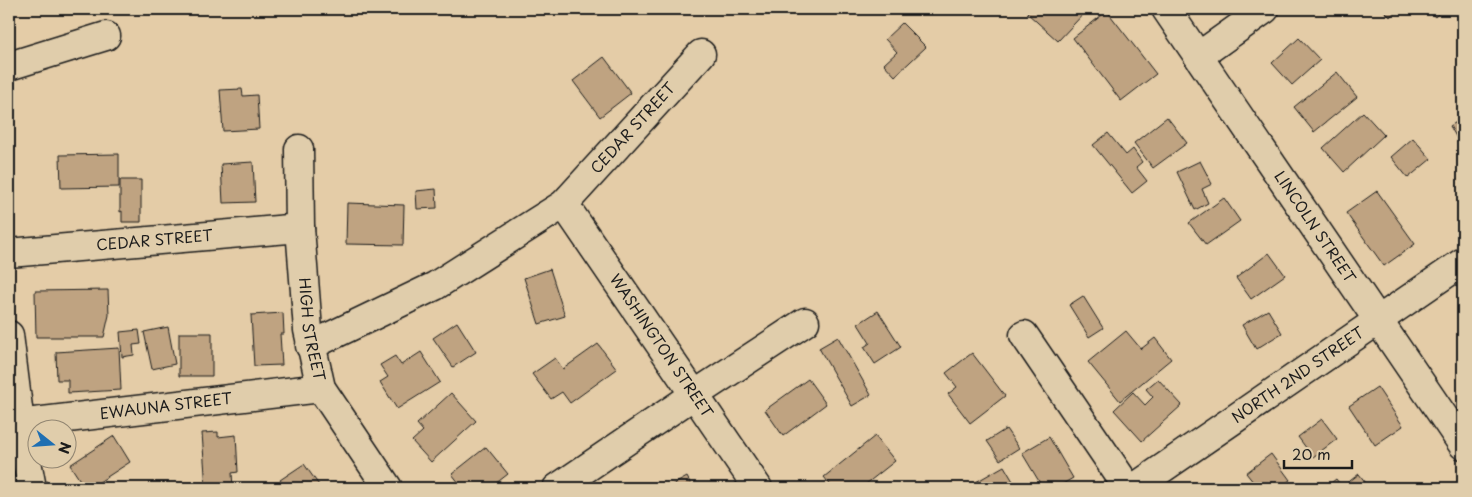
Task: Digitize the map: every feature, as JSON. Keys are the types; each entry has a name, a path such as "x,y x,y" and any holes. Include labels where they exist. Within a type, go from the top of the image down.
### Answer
{"street":[{"name":"LINCOLN STREET","path":"1166,9 1463,445"},
{"path":"1199,56 1265,9"},
{"path":"9,66 106,36"},
{"name":"CEDAR STREET","path":"564,204 701,54"},
{"name":"HIGH STREET","path":"299,149 300,228 310,346 321,388 388,488"},
{"path":"310,346 435,286 564,204"},
{"name":"WASHINGTON STREET","path":"564,204 758,488"},
{"name":"CEDAR STREET","path":"9,254 300,228"},
{"name":"NORTH 2ND STREET","path":"1134,488 1463,262"},
{"path":"557,488 805,322"},
{"path":"1024,334 1128,488"},
{"path":"9,335 14,424 32,488"},
{"name":"EWAUNA STREET","path":"14,424 321,388"}],"building":[{"path":"1031,9 1088,9 1058,41 1027,13"},
{"path":"1382,9 1397,9 1390,17"},
{"path":"1426,9 1443,9 1435,17"},
{"path":"1107,11 1156,74 1121,101 1073,38"},
{"path":"902,23 926,47 895,76 884,64 897,52 885,39"},
{"path":"1299,38 1320,60 1292,85 1272,63"},
{"path":"604,57 631,93 600,117 573,81"},
{"path":"1337,72 1357,97 1314,132 1294,107"},
{"path":"242,89 243,96 257,95 259,129 223,131 220,90"},
{"path":"1363,112 1384,135 1344,172 1323,148"},
{"path":"1167,117 1187,143 1153,168 1134,143"},
{"path":"1463,118 1463,149 1450,126"},
{"path":"1108,133 1126,155 1133,149 1142,162 1136,167 1147,181 1132,193 1093,145"},
{"path":"1413,138 1431,159 1408,178 1391,157"},
{"path":"119,154 119,187 61,188 60,155"},
{"path":"1200,161 1212,184 1202,189 1208,203 1195,210 1177,172"},
{"path":"253,162 255,202 223,203 221,164"},
{"path":"120,180 141,180 141,222 122,222 122,211 120,212"},
{"path":"436,189 437,208 417,209 416,191"},
{"path":"1377,191 1415,244 1384,266 1346,213"},
{"path":"1224,198 1240,221 1206,245 1189,223"},
{"path":"347,203 404,205 403,245 346,244"},
{"path":"1269,253 1285,275 1251,299 1236,278"},
{"path":"550,269 565,316 539,324 524,278"},
{"path":"108,290 109,315 104,337 36,337 35,291"},
{"path":"1083,296 1103,328 1089,337 1069,305"},
{"path":"1268,310 1282,333 1256,349 1242,325"},
{"path":"878,311 901,347 875,364 864,347 870,343 858,324"},
{"path":"283,313 284,334 280,334 282,365 254,366 251,315"},
{"path":"457,322 476,352 453,367 433,338"},
{"path":"168,327 175,364 152,369 144,332"},
{"path":"139,330 141,344 133,345 134,355 122,357 120,332"},
{"path":"1126,331 1141,349 1155,338 1171,359 1120,401 1088,362"},
{"path":"179,333 212,333 212,376 179,376"},
{"path":"838,337 871,395 852,406 819,348"},
{"path":"598,344 617,369 570,403 562,392 551,399 532,374 555,358 563,369"},
{"path":"119,348 121,390 68,393 68,380 57,380 56,352"},
{"path":"421,352 440,382 397,409 380,382 388,377 380,365 395,356 401,365"},
{"path":"972,353 1005,396 970,423 948,394 957,387 946,373"},
{"path":"808,379 826,404 783,436 765,410"},
{"path":"1158,379 1182,405 1142,441 1114,410 1133,392 1145,405 1153,397 1146,389"},
{"path":"1377,387 1403,426 1375,445 1349,406"},
{"path":"451,393 476,421 431,462 412,441 423,431 417,424"},
{"path":"1322,419 1337,439 1313,457 1298,437"},
{"path":"1006,429 1019,448 1000,460 987,441"},
{"path":"218,432 218,437 236,435 238,472 232,473 233,488 206,488 202,433"},
{"path":"114,436 130,462 90,488 85,488 73,470 78,470 78,460"},
{"path":"875,436 895,461 861,488 833,488 824,477"},
{"path":"1049,437 1073,478 1056,488 1043,488 1022,453"},
{"path":"486,447 508,474 490,488 463,488 452,474"},
{"path":"1271,454 1290,480 1279,488 1258,488 1246,473"},
{"path":"304,464 321,488 286,488 280,480"},
{"path":"1004,466 1017,488 980,488 976,482"},
{"path":"1359,474 1370,488 1329,488 1327,486 1336,479 1342,487"},
{"path":"687,477 693,488 667,488"}]}
